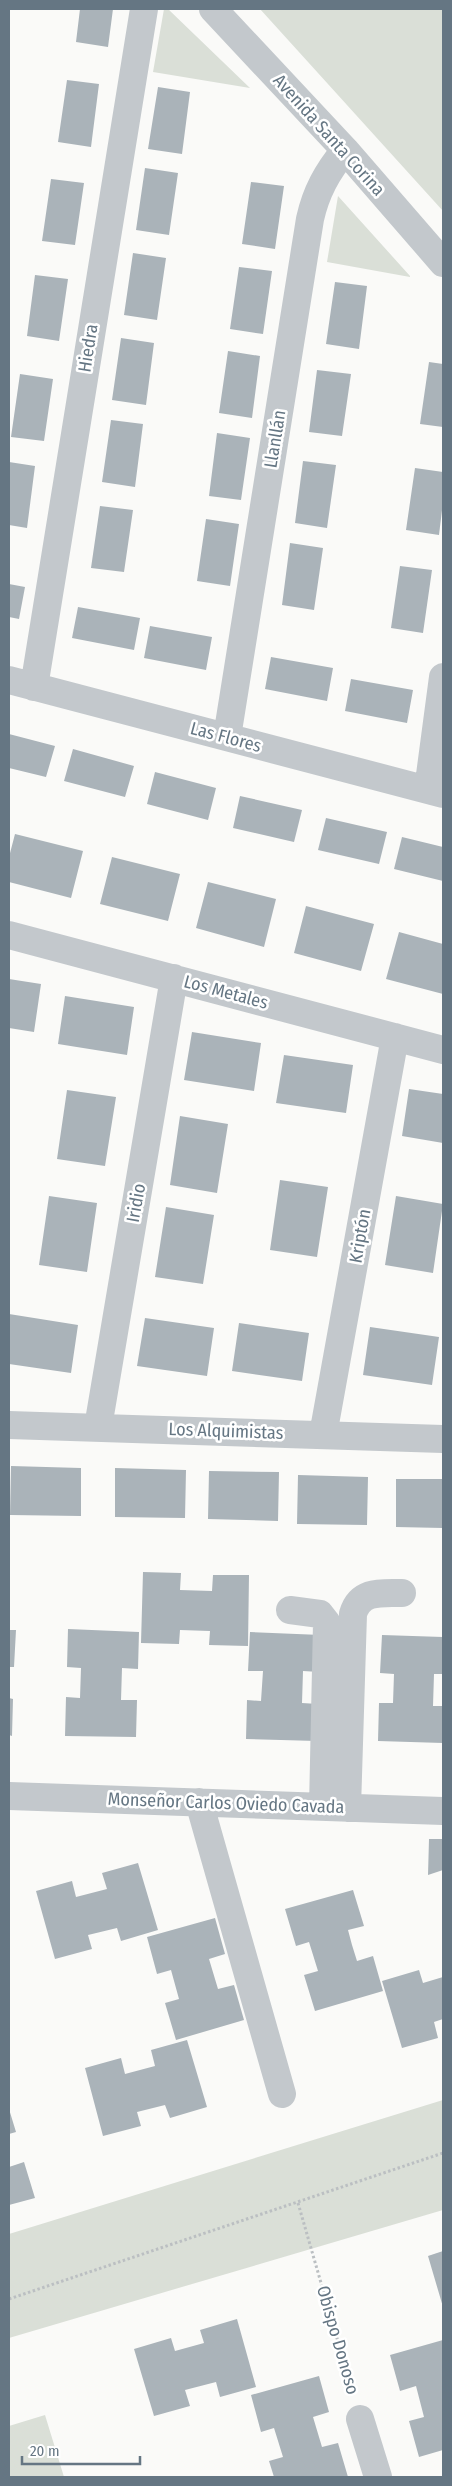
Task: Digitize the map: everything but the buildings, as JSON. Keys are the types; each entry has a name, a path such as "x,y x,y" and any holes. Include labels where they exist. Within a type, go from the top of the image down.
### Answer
{"street":[{"name":"Hiedra","path":"22,684 144,9"},
{"name":"Avenida Santa Corina","path":"213,9 345,150 443,263"},
{"name":"Llanllán","path":"227,737 310,219 314,200 322,181 345,150"},
{"path":"436,792 443,677"},
{"name":"Las Flores","path":"22,684 436,792"},
{"name":"Los Metales","path":"9,935 443,1050"},
{"name":"Iridio","path":"98,1427 174,978"},
{"name":"Kriptón","path":"323,1434 395,1037"},
{"name":"Los Alquimistas","path":"9,1424 443,1438"},
{"path":"335,1807 353,1614 359,1600 367,1595 402,1594"},
{"path":"290,1610 320,1614 327,1623 335,1807"},
{"name":"Monseñor Carlos Oviedo Cavada","path":"9,1796 443,1811"},
{"path":"199,1802 282,2094"},
{"name":"Obispo Donoso","path":"360,2419 378,2477"}],"path":[{"path":"9,2299 443,2153"},
{"name":"Obispo Donoso","path":"298,2203 360,2419"}],"shaded area":[{"path":"164,9 168,9 250,88 153,72"},
{"path":"260,9 443,9 443,211"},
{"path":"338,196 410,276 410,277 327,262"},
{"path":"443,2100 443,2210 9,2338 9,2234"},
{"path":"45,2415 64,2477 9,2477 9,2426"}]}
